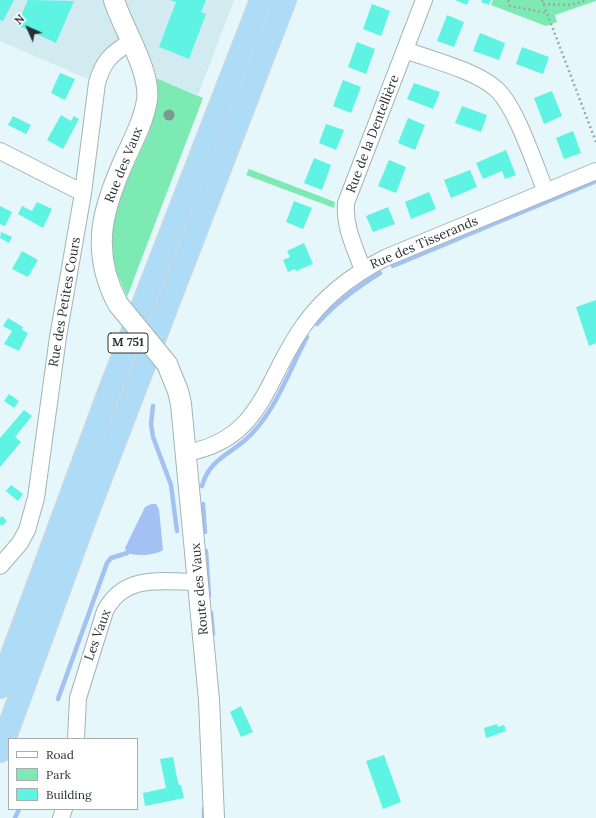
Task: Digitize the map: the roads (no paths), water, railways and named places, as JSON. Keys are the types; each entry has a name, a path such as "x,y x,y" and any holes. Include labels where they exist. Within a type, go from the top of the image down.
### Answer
{"highway":[{"name":"M 751","path":"0,687 109,392 261,0"},
{"name":"M 751","path":"0,751 90,503 284,0"}],"street":[{"name":"Rue des Vaux","path":"114,0 145,75 147,100 137,133 109,196 101,231 102,261 106,278 118,304 167,364"},
{"name":"Rue de la Dentellière","path":"362,270 348,229 345,216 346,203 424,0"},
{"name":"Rue des Petites Cours","path":"0,566 16,548 27,530 36,498 58,337 83,194 97,83 101,69 117,50 131,42"},
{"path":"405,50 467,72 496,88 512,108 546,192"},
{"path":"0,151 83,194"},
{"name":"Rue des Tisserands","path":"186,453 207,448 221,442 246,422 258,409 290,344 305,323 341,285 362,270 386,258 596,171"},
{"name":"Route des Vaux","path":"167,364 181,404 210,700 214,818"},
{"name":"Les Vaux","path":"76,738 76,713 79,692 105,611 111,601 121,591 134,584 145,582 199,582"}],"water":[{"path":"151,504 156,504 159,509 163,550 145,555 127,553 125,548 145,507"}],"waterway":[{"path":"393,266 596,181"},
{"path":"317,324 346,296 380,273"},
{"path":"202,486 205,478 214,465 255,431 264,419 280,392 307,337"},
{"path":"153,406 151,424 153,437 171,485 177,531"},
{"path":"203,504 205,532"},
{"path":"206,551 209,596"},
{"path":"58,699 107,563 111,558 127,553"},
{"path":"211,613 213,634"},
{"path":"204,808 204,818"},
{"path":"15,818 19,810"}]}
